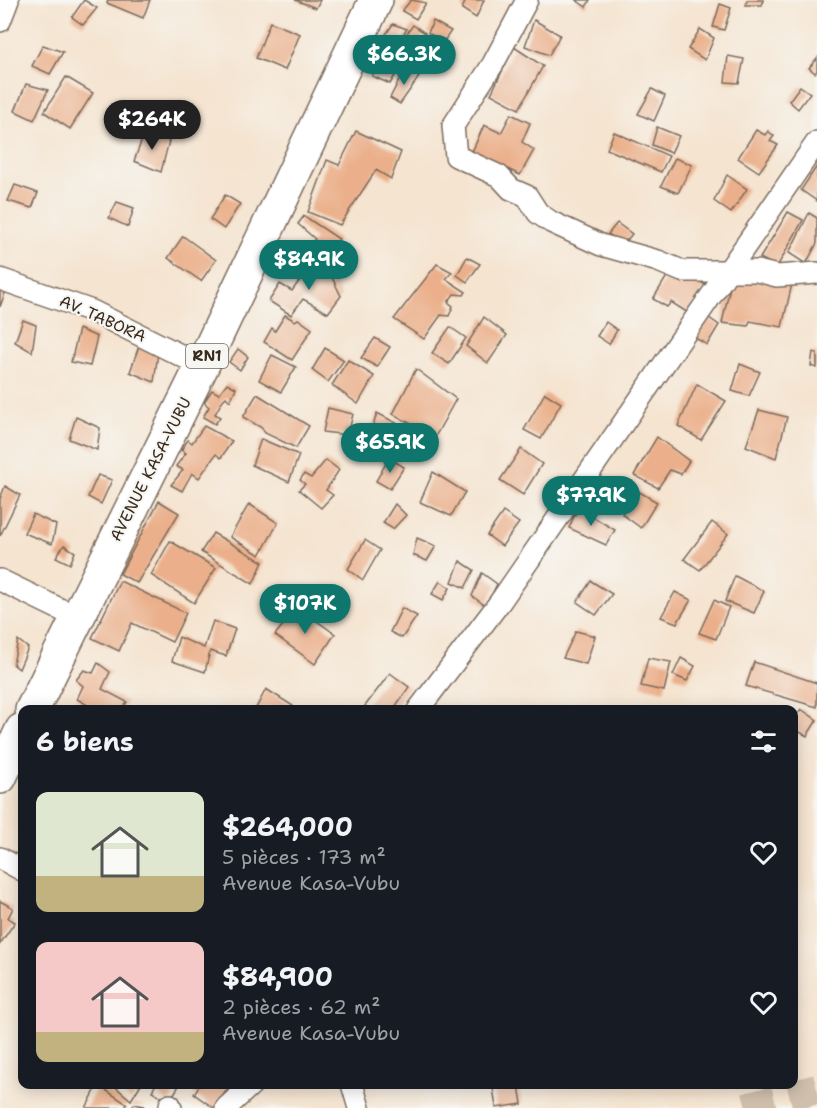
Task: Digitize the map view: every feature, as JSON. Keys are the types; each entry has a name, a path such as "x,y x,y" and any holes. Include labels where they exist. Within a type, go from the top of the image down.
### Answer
{"highway":[{"name":"AVENUE KASA-VUBU","path":"34,705 202,366 376,0"},
{"path":"0,777 18,739"}],"street":[{"path":"0,21 8,0"},
{"path":"527,0 493,64 453,126 456,156 499,176 512,189 527,196 538,213 551,222 601,245 658,261 682,271 727,269 757,271 777,276 817,273"},
{"path":"422,705 500,602 727,269 817,142"},
{"name":"AV. TABORA","path":"0,279 92,311 202,366"},
{"path":"0,580 76,617"},
{"path":"0,858 18,868"},
{"path":"226,1108 247,1089"},
{"path":"353,1089 359,1108"}],"building":[{"path":"84,0 97,8 83,25 72,17"},
{"path":"108,0 150,0 143,18 107,3"},
{"path":"295,0 320,0 316,8"},
{"path":"411,0 426,3 416,19 402,11"},
{"path":"466,0 484,0 476,18 462,9"},
{"path":"576,0 590,0 586,7"},
{"path":"747,0 763,0 762,5 746,5"},
{"path":"720,4 731,8 724,30 713,27"},
{"path":"534,20 560,35 549,55 525,46"},
{"path":"433,21 451,31 444,41 428,33"},
{"path":"270,22 300,34 285,70 256,58"},
{"path":"393,24 407,29 395,47 382,40"},
{"path":"413,25 425,33 413,48 401,42"},
{"path":"700,29 714,38 705,60 688,49"},
{"path":"43,45 63,52 50,74 32,66"},
{"path":"420,45 441,55 431,73 412,63"},
{"path":"514,47 543,66 519,109 491,94"},
{"path":"384,52 402,64 390,84 372,76"},
{"path":"728,56 744,59 739,83 725,82"},
{"path":"817,58 817,71 815,73 809,68"},
{"path":"406,67 419,77 400,104 390,98"},
{"path":"66,77 93,93 70,129 44,112"},
{"path":"26,84 48,90 34,120 15,111"},
{"path":"800,86 810,93 798,109 789,101"},
{"path":"652,89 665,96 654,121 638,114"},
{"path":"511,114 530,123 522,142 534,150 520,175 472,152 484,125 501,133"},
{"path":"657,127 679,136 671,153 652,145"},
{"path":"146,129 169,141 161,172 134,161"},
{"path":"756,130 765,135 768,131 774,136 770,141 778,145 759,172 738,158"},
{"path":"356,131 401,152 391,179 376,170 340,225 308,212 327,160 339,165"},
{"path":"614,132 669,156 661,172 607,149"},
{"path":"675,158 692,165 678,193 661,186"},
{"path":"817,166 817,201 801,190"},
{"path":"727,175 747,189 731,213 714,201"},
{"path":"15,185 38,193 32,208 8,201"},
{"path":"225,195 240,204 224,229 210,219"},
{"path":"117,202 134,208 128,227 109,218"},
{"path":"788,212 803,220 777,267 760,258"},
{"path":"809,213 817,218 817,243 806,264 789,253"},
{"path":"304,216 339,239 323,259 306,250 315,239 298,224"},
{"path":"617,223 632,234 624,244 608,234"},
{"path":"183,236 216,260 201,281 168,258"},
{"path":"467,257 480,264 467,282 457,275"},
{"path":"323,259 341,296 328,313 303,299 291,315 269,301 280,284 292,291 305,273"},
{"path":"437,264 452,272 446,279 466,292 464,295 454,294 448,302 453,306 449,316 441,315 424,339 394,319"},
{"path":"669,273 687,275 706,285 688,313 671,302 667,307 653,299"},
{"path":"732,278 792,284 782,327 750,321 748,326 722,323"},
{"path":"0,287 6,290 0,307"},
{"path":"285,315 295,321 298,319 312,329 292,360 264,342 272,328 275,331"},
{"path":"705,315 719,325 707,345 692,336"},
{"path":"484,317 507,335 488,363 466,346"},
{"path":"23,320 36,325 32,352 15,342"},
{"path":"606,322 617,330 609,344 597,336"},
{"path":"450,327 466,338 449,364 432,353"},
{"path":"79,329 97,337 90,366 71,362"},
{"path":"375,338 390,347 377,367 361,358"},
{"path":"140,343 159,345 154,382 130,372"},
{"path":"325,348 344,360 328,382 312,370"},
{"path":"238,349 248,357 240,370 229,362"},
{"path":"813,352 817,353 817,368 811,366"},
{"path":"272,355 296,367 281,392 259,380"},
{"path":"348,360 374,376 358,404 332,385"},
{"path":"740,364 760,372 749,396 732,391"},
{"path":"416,369 456,399 435,437 393,414"},
{"path":"227,383 236,388 230,401 226,397 223,400 215,414 220,417 215,424 203,417 209,407 204,402 212,390 219,394"},
{"path":"697,384 726,401 701,440 678,426"},
{"path":"545,393 561,403 541,439 524,430"},
{"path":"257,394 309,426 296,448 265,433 262,428 243,417"},
{"path":"328,408 353,414 348,435 323,432"},
{"path":"759,410 787,417 776,458 746,446"},
{"path":"377,413 425,438 412,460 368,441"},
{"path":"76,417 100,428 97,450 69,439"},
{"path":"204,426 232,441 221,458 216,454 199,478 192,473 182,491 171,485 183,470 176,466 186,453 181,450 188,440 192,443"},
{"path":"657,437 689,461 681,474 670,470 658,488 634,475"},
{"path":"261,439 299,455 289,482 252,465"},
{"path":"521,449 542,464 523,495 500,480"},
{"path":"389,458 404,467 390,489 376,481"},
{"path":"326,460 339,470 326,490 333,495 321,508 299,490 305,484 300,480 304,474 311,478"},
{"path":"433,472 465,492 451,516 420,502"},
{"path":"98,475 112,480 101,504 88,497"},
{"path":"5,486 20,495 0,536 0,499"},
{"path":"636,490 657,502 641,528 622,514"},
{"path":"159,501 179,513 137,583 120,574"},
{"path":"249,504 278,523 260,555 230,537"},
{"path":"395,504 406,515 393,529 383,523"},
{"path":"578,508 615,530 606,545 569,528"},
{"path":"503,512 519,523 502,546 487,535"},
{"path":"33,514 56,525 52,544 24,533"},
{"path":"712,522 728,534 700,570 684,559"},
{"path":"213,533 263,562 253,584 201,552"},
{"path":"417,538 436,546 427,561 413,555"},
{"path":"365,540 380,550 363,580 348,569"},
{"path":"170,541 216,568 194,603 151,575"},
{"path":"64,545 75,552 70,564 56,557"},
{"path":"460,561 474,570 465,588 452,582"},
{"path":"482,573 497,584 486,606 472,596"},
{"path":"735,576 764,591 754,613 725,601"},
{"path":"120,581 186,613 172,642 132,623 119,651 92,638"},
{"path":"440,581 450,588 443,600 432,594"},
{"path":"591,581 612,594 596,615 577,602"},
{"path":"675,592 691,600 677,623 661,617"},
{"path":"714,600 729,607 716,639 699,633"},
{"path":"297,607 335,634 315,664 275,635"},
{"path":"402,608 417,616 402,638 390,632"},
{"path":"213,621 235,629 226,656 210,651 205,672 172,661 179,637 204,648"},
{"path":"576,631 595,636 586,664 563,658"},
{"path":"18,640 28,648 19,669 13,664"},
{"path":"648,658 671,662 664,691 641,686"},
{"path":"681,658 695,666 687,681 673,675"},
{"path":"754,662 817,683 817,707 746,686"},
{"path":"98,663 110,672 102,689 127,702 125,705 87,705 77,699 83,686 76,680 84,670 93,673"},
{"path":"390,673 409,687 396,705 366,705"},
{"path":"266,689 291,705 258,705"},
{"path":"801,709 817,720 807,736 798,731 798,713"},
{"path":"0,901 13,908 8,918 15,922 0,944"},
{"path":"96,1089 104,1089 127,1104 125,1108 86,1108"},
{"path":"118,1089 138,1089 131,1100"},
{"path":"153,1089 177,1089 169,1102 152,1091"},
{"path":"197,1089 227,1089 214,1108 194,1094"},
{"path":"493,1089 520,1089 522,1104 496,1108"},
{"path":"134,1104 145,1106 132,1108"}],"tunnel":[{"path":"746,1108 817,1089"}]}
